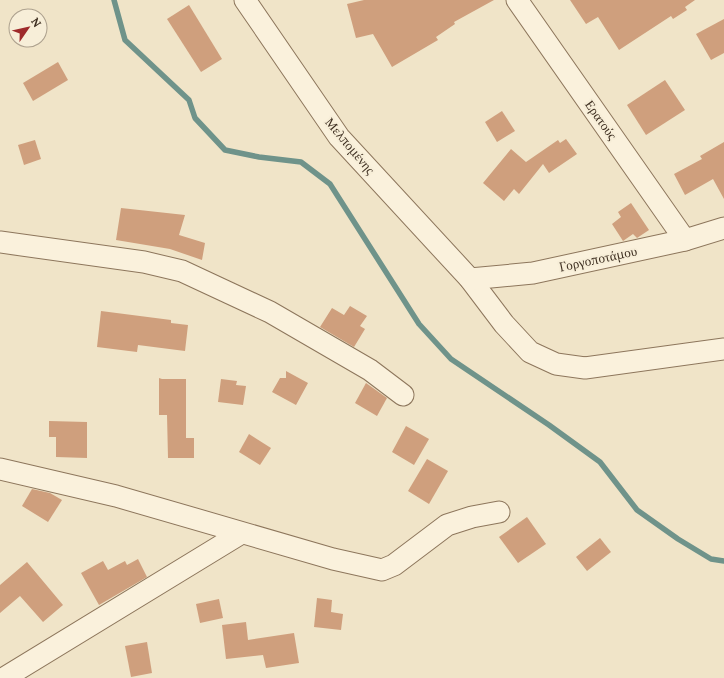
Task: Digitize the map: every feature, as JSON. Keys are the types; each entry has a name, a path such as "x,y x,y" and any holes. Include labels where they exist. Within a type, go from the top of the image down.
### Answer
{"street":[{"name":"Μελπομένης","path":"245,0 339,137 470,279 504,324 530,352 556,364 585,368 724,349"},
{"name":"Ερατούς","path":"517,0 685,240"},
{"name":"Γοργοποτάμου","path":"470,279 533,273 685,240 724,228"},
{"path":"0,242 144,262 182,271 270,312 370,370 403,395"},
{"path":"0,469 116,496 240,534 333,559 382,570 394,565 447,525 472,517 499,512"},
{"path":"4,678 240,534"}],"building":[{"path":"364,0 494,0 454,22 455,24 436,37 438,40 392,67 373,34 356,38 347,4"},
{"path":"570,0 695,0 685,7 687,10 673,19 671,16 619,50 598,17 586,24"},
{"path":"189,5 222,59 201,72 167,19"},
{"path":"724,19 724,53 711,60 696,34"},
{"path":"58,62 68,80 33,101 23,83"},
{"path":"665,80 685,110 646,135 627,105"},
{"path":"502,111 515,131 497,142 485,122"},
{"path":"566,139 577,154 549,173 543,164 519,194 514,189 504,201 483,183 511,149 526,162 558,140 560,143"},
{"path":"35,140 41,159 24,165 18,145"},
{"path":"724,142 724,199 713,179 685,195 674,174 702,159 700,156"},
{"path":"631,203 649,230 637,238 633,234 623,241 612,224 621,217 618,212"},
{"path":"121,208 185,215 179,235 205,243 202,260 170,249 116,240"},
{"path":"350,306 367,316 360,326 365,329 354,347 320,327 332,308 344,315"},
{"path":"101,311 171,320 171,323 188,325 185,351 138,345 137,352 97,347"},
{"path":"286,371 308,383 296,405 272,392 280,378 286,378"},
{"path":"159,378 186,379 186,438 194,438 194,458 168,458 167,415 159,415"},
{"path":"221,379 237,381 236,385 246,386 243,405 218,402"},
{"path":"366,383 387,398 377,416 355,403"},
{"path":"49,421 87,422 87,458 56,457 56,437 49,437"},
{"path":"406,426 429,439 414,465 392,452"},
{"path":"249,434 271,448 260,465 239,452"},
{"path":"427,459 448,471 429,504 408,491"},
{"path":"32,489 50,493 62,500 48,522 22,506"},
{"path":"527,517 546,544 518,563 499,537"},
{"path":"600,538 611,552 587,571 576,557"},
{"path":"138,559 147,577 99,605 81,573 103,561 108,570 125,561 127,565"},
{"path":"27,562 63,605 43,622 20,596 0,613 0,585"},
{"path":"317,598 332,600 331,612 343,614 341,630 314,627"},
{"path":"219,599 223,618 200,623 196,604"},
{"path":"246,622 248,640 294,633 299,663 266,668 263,655 226,659 222,625"},
{"path":"147,642 152,673 131,677 125,646"}],"waterway":[{"path":"114,0 125,40 189,100 195,118 225,150 259,157 301,162 330,184 419,324 451,359 549,425 600,462 637,510 678,539 711,559 724,561"}]}
